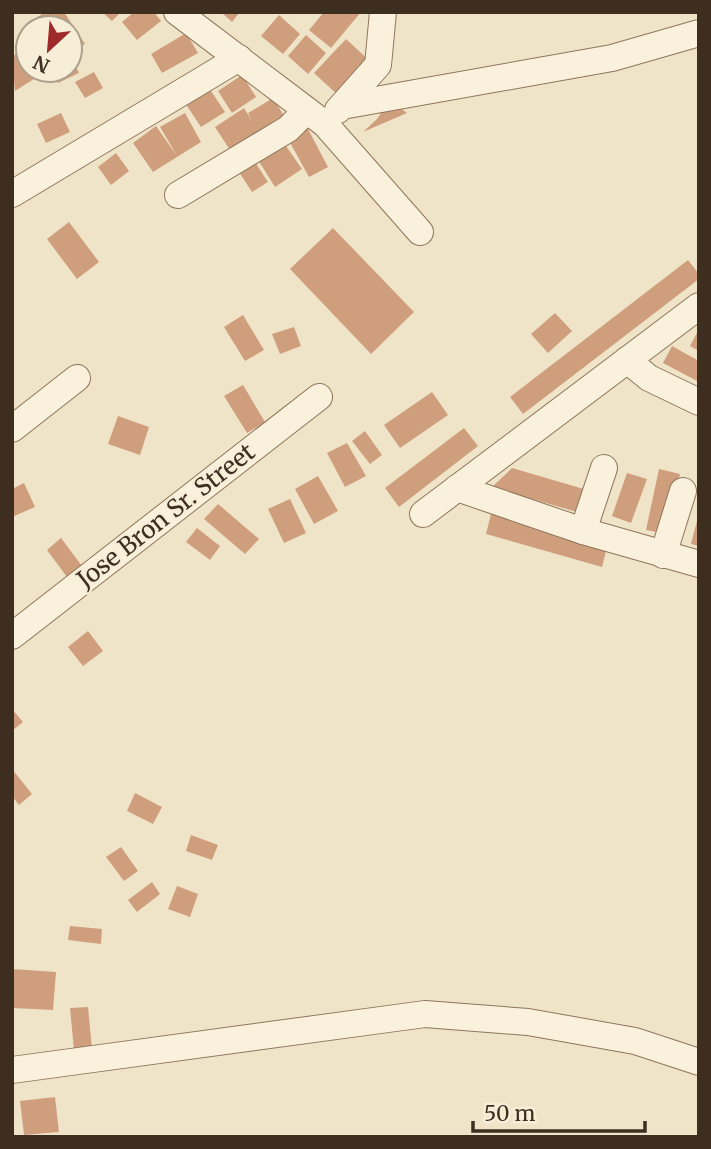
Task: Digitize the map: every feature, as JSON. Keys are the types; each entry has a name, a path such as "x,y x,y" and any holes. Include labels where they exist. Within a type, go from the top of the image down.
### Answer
{"street":[{"path":"177,12 239,58 324,114 420,232"},
{"path":"324,114 378,65 383,12"},
{"path":"178,195 282,133 324,114 612,58 699,33"},
{"path":"12,194 239,58"},
{"path":"423,514 699,306"},
{"path":"627,360 649,378 699,402"},
{"path":"12,429 77,379"},
{"name":"Jose Bron Sr. Street","path":"12,636 319,397"},
{"path":"583,531 604,468"},
{"path":"457,488 583,531 699,565"},
{"path":"663,555 683,491"},
{"path":"12,1070 425,1014 528,1022 635,1041 699,1062"}],"building":[{"path":"64,12 65,14 42,14"},
{"path":"102,12 121,12 112,21"},
{"path":"134,12 154,12 161,21 137,40 122,22"},
{"path":"221,12 240,12 232,22"},
{"path":"324,12 361,12 331,48 309,30"},
{"path":"279,15 300,34 283,54 261,36"},
{"path":"186,33 198,53 162,73 151,54"},
{"path":"306,35 326,53 308,74 288,56"},
{"path":"346,39 372,63 340,97 314,73"},
{"path":"94,72 103,88 85,98 76,84 84,84 84,77"},
{"path":"242,75 256,97 232,113 218,91"},
{"path":"14,84 26,84 15,91"},
{"path":"207,85 225,112 201,127 183,100"},
{"path":"273,98 286,119 232,153 215,127 244,108 252,121 248,113"},
{"path":"390,100 407,113 363,132 377,119"},
{"path":"61,113 70,132 46,143 37,124"},
{"path":"185,113 201,142 153,172 133,143 156,126 177,156 160,127"},
{"path":"308,129 328,167 309,177 288,139"},
{"path":"284,143 302,169 275,187 258,160"},
{"path":"116,153 129,171 111,185 98,167"},
{"path":"255,162 268,182 252,192 239,172"},
{"path":"69,222 99,262 77,279 47,239"},
{"path":"333,228 414,312 371,354 290,269"},
{"path":"688,260 699,274 699,279 523,414 510,397"},
{"path":"555,313 572,331 548,353 531,334"},
{"path":"243,315 264,350 245,361 224,327"},
{"path":"294,327 301,346 280,354 272,334"},
{"path":"699,329 699,351 690,346"},
{"path":"672,346 699,361 699,382 663,363"},
{"path":"243,385 265,422 247,433 224,396"},
{"path":"432,392 448,415 400,448 384,425"},
{"path":"118,416 149,427 140,455 108,444"},
{"path":"464,428 478,446 399,507 385,488"},
{"path":"365,431 382,455 370,464 352,441"},
{"path":"347,443 366,476 345,487 327,453"},
{"path":"512,468 594,492 587,515 492,487"},
{"path":"659,469 680,474 666,534 646,530"},
{"path":"627,473 647,479 631,523 612,516"},
{"path":"318,476 338,511 314,524 295,489"},
{"path":"24,483 35,507 12,517 12,489"},
{"path":"290,499 306,533 284,543 268,509"},
{"path":"218,504 259,539 245,554 204,519"},
{"path":"492,510 608,543 602,567 486,534"},
{"path":"699,517 699,546 691,544"},
{"path":"197,528 220,546 210,560 186,542"},
{"path":"61,538 85,570 70,581 47,550"},
{"path":"88,631 103,651 83,666 68,647"},
{"path":"12,709 23,722 12,731"},
{"path":"12,769 32,794 19,805 12,796"},
{"path":"135,793 162,807 153,824 127,811"},
{"path":"191,835 218,845 212,860 186,851"},
{"path":"121,847 138,871 124,881 106,857"},
{"path":"152,882 160,894 137,912 128,900"},
{"path":"177,886 198,894 190,917 168,909"},
{"path":"70,926 102,929 101,944 68,940"},
{"path":"12,969 56,972 53,1010 12,1008"},
{"path":"88,1007 92,1049 74,1050 70,1008"},
{"path":"55,1097 59,1132 24,1135 20,1101"}]}
